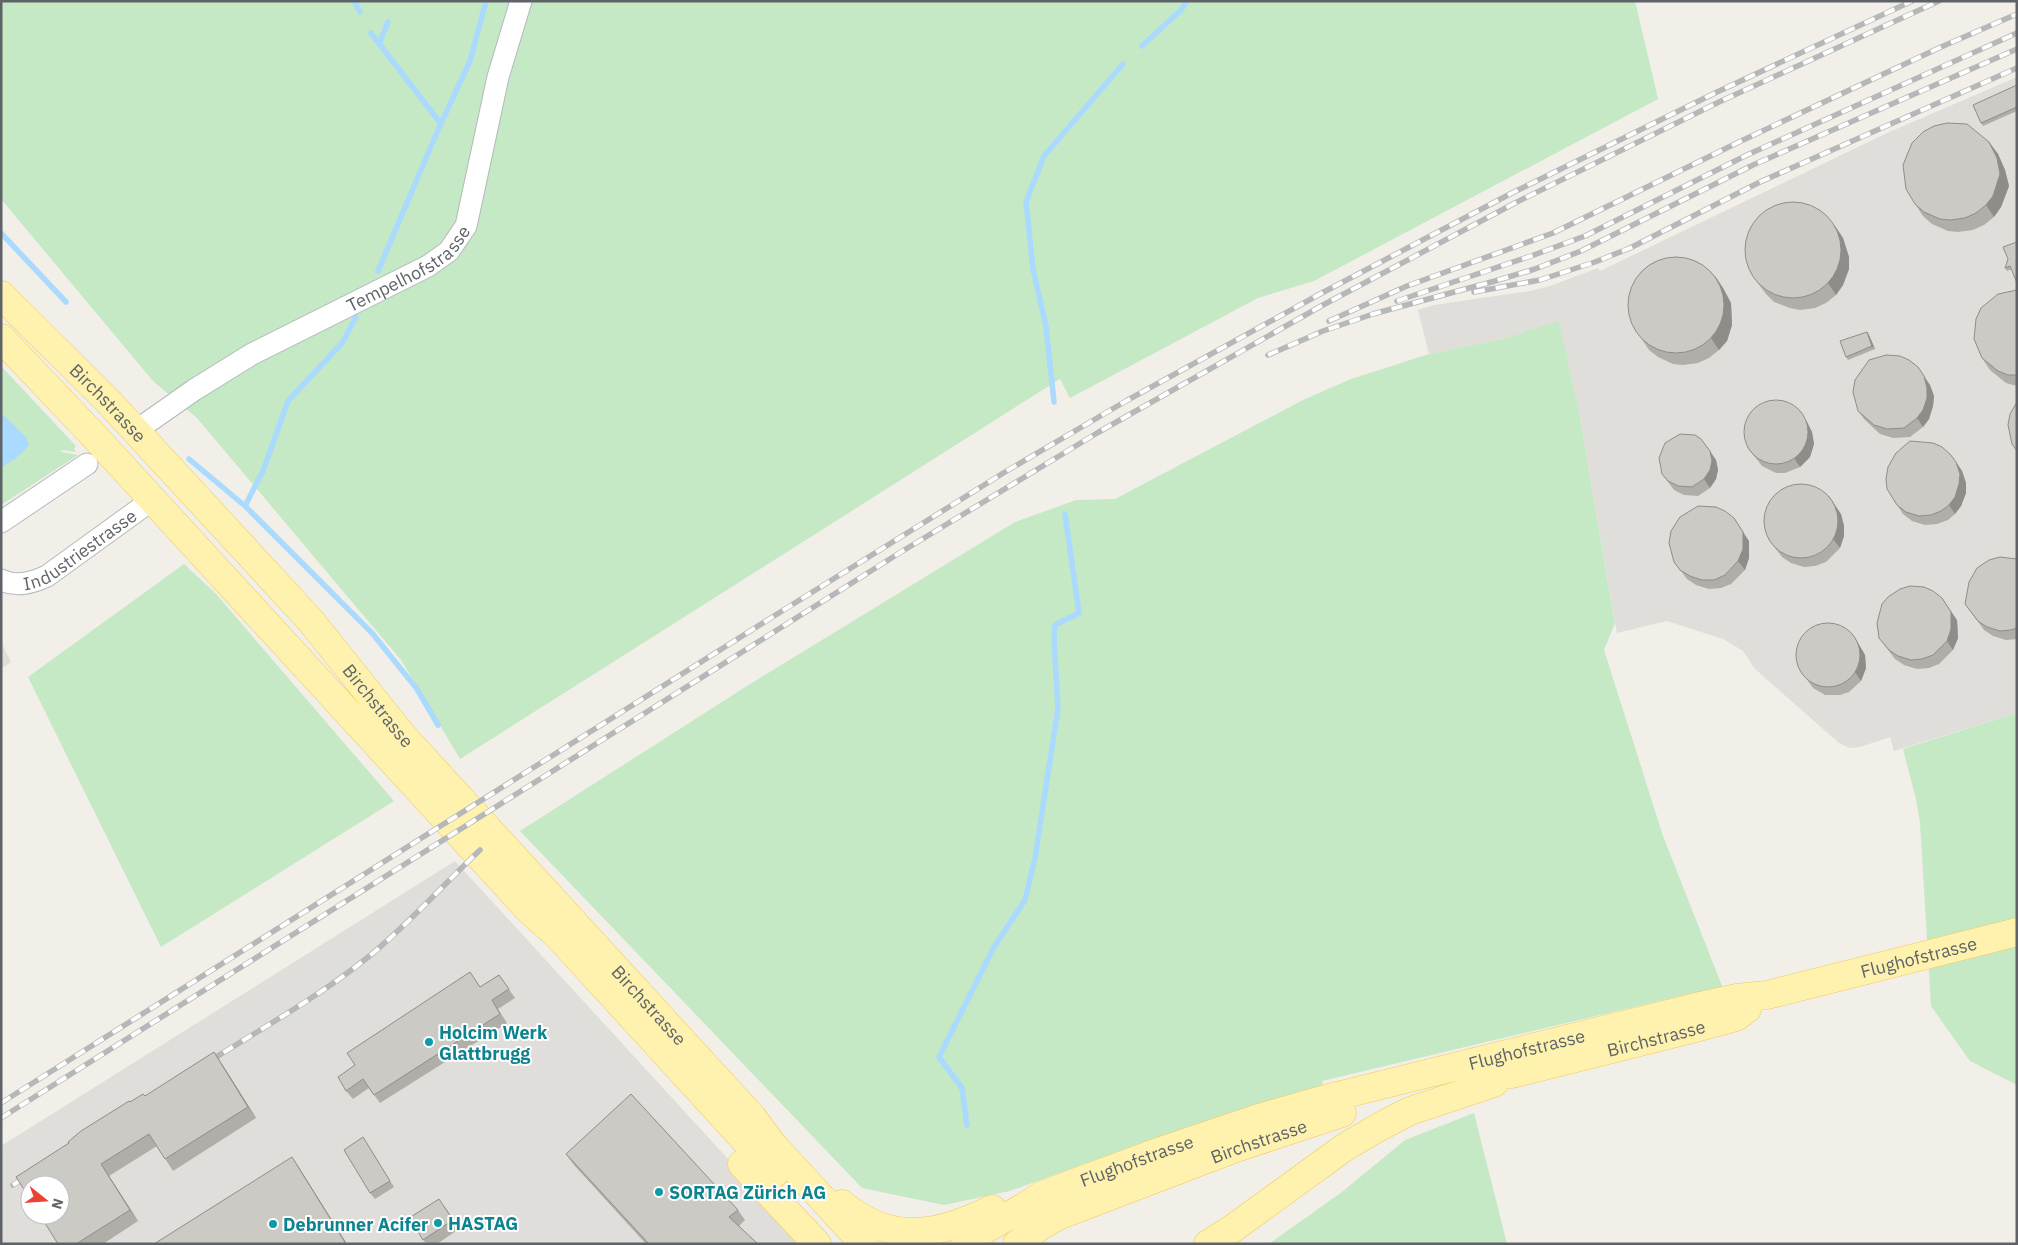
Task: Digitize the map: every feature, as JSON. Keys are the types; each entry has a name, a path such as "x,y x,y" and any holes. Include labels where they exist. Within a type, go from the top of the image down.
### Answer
{"main road":[{"name":"Birchstrasse","path":"1,295 90,382 310,620 408,742 742,1122 778,1139 844,1206 874,1225 891,1231 919,1233 941,1230 965,1222 1021,1195 1042,1195"},
{"name":"Birchstrasse","path":"1,338 530,910 742,1122 772,1144 862,1244"},
{"path":"152,500 178,477"},
{"name":"Birchstrasse","path":"530,910 551,944 614,1022 817,1244"},
{"name":"Flughofstrasse","path":"1042,1195 1161,1151 1259,1118 1296,1108 1696,1007 1738,998 1767,996 2017,932"},
{"name":"Birchstrasse","path":"1208,1244 1232,1229 1345,1147 1410,1111 1490,1085 1512,1074 1736,1016 1767,996"},
{"name":"Birchstrasse","path":"1017,1244 1039,1227 1058,1216 1236,1148 1341,1113 1410,1093 1488,1074 1512,1074"},
{"path":"965,1244 987,1228 1042,1195"}],"street":[{"name":"Tempelhofstrasse","path":"147,423 194,390 252,354 428,266 449,251 466,226 498,77 521,1"},
{"path":"1,522 87,464"},
{"name":"Industriestrasse","path":"1,580 16,584 35,582 47,576 152,500"}],"shaded area":[{"path":"2017,77 2017,713 1894,751 1890,737 1860,747 1850,748 1839,743 1755,669 1743,651 1723,639 1667,621 1617,633 1579,412 1559,322 1502,339 1429,354 1418,310 1434,305 1530,291 1550,286 1598,268 1600,271 1887,133"},
{"path":"1,642 11,662 1,669"},
{"path":"455,861 806,1244 1,1244 1,1146"}],"green space":[{"path":"1,1 1635,1 1658,99 1314,281 1258,298 1070,398 1060,379 460,759 401,660 197,418 153,381 1,199"},
{"path":"1559,321 1579,412 1615,623 1604,650 1663,836 1724,991 1697,992 1322,1081 1324,1090 1193,1125 1010,1191 944,1205 862,1188 520,831 747,686 1015,522 1076,500 1115,499 1303,400 1351,379 1429,354 1502,339"},
{"path":"1,366 76,446 74,449 76,452 62,450 61,452 78,455 1,505"},
{"path":"184,564 216,594 394,801 161,947 28,677"},
{"path":"2017,713 2017,1085 1970,1061 1931,1006 1920,823 1903,749"},
{"path":"1474,1113 1507,1244 1269,1244 1342,1192 1405,1140"}],"water":[{"path":"1,413 26,437 29,444 20,455 1,468"}],"building":[{"path":"2017,85 2017,107 1981,123 1973,105"},
{"path":"1947,123 1967,124 1989,142 1997,158 2000,174 1993,196 1986,205 1976,213 1965,218 1950,220 1940,219 1924,212 1915,204 1906,189 1903,165 1912,143 1923,132 1934,126"},
{"path":"1793,202 1811,206 1827,216 1837,232 1841,250 1837,268 1827,284 1811,294 1793,298 1775,294 1759,284 1749,268 1745,250 1749,232 1759,216 1775,206"},
{"path":"2017,242 2017,283 2010,266 2005,268 2008,259 2003,247"},
{"path":"1676,257 1694,261 1710,271 1720,287 1724,305 1720,323 1710,339 1694,349 1676,353 1658,349 1642,339 1632,323 1628,305 1632,287 1642,271 1658,261"},
{"path":"2017,290 2017,375 2008,375 1998,371 1982,358 1974,339 1976,319 1981,308 1998,294"},
{"path":"1867,332 1872,346 1846,357 1840,341"},
{"path":"1886,355 1900,356 1918,367 1924,376 1927,388 1927,398 1923,410 1917,418 1904,428 1887,429 1874,425 1858,411 1853,392 1855,380 1869,360"},
{"path":"1776,400 1794,406 1802,414 1808,432 1802,450 1794,458 1776,464 1758,458 1750,450 1744,432 1750,414 1758,406"},
{"path":"2017,402 2017,451 2012,444 2008,425 2010,414"},
{"path":"1680,434 1695,435 1701,439 1710,451 1712,461 1710,470 1704,479 1692,487 1678,486 1668,481 1662,474 1659,458 1665,443"},
{"path":"1910,441 1933,443 1942,447 1956,462 1960,474 1955,497 1941,511 1931,515 1919,516 1906,512 1897,505 1887,489 1888,467 1896,453"},
{"path":"1801,484 1815,487 1827,495 1835,507 1838,521 1835,535 1827,547 1815,555 1801,558 1787,555 1775,547 1767,535 1764,521 1767,507 1775,495 1787,487"},
{"path":"1698,506 1716,507 1725,511 1734,518 1743,532 1743,549 1738,561 1725,575 1714,580 1702,580 1680,570 1674,562 1669,543 1671,531 1680,517"},
{"path":"2000,557 2017,559 2017,628 2000,631 1987,627 1978,621 1965,604 1969,582 1977,568 1989,560"},
{"path":"1910,586 1924,587 1933,591 1942,598 1951,612 1951,629 1947,641 1933,655 1911,660 1898,656 1889,650 1879,638 1877,623 1882,604 1888,597 1900,589"},
{"path":"1828,623 1846,629 1854,637 1860,655 1854,673 1846,681 1828,687 1810,681 1802,673 1796,655 1802,637 1810,629"},
{"name":"Holcim Werk Glattbrugg","path":"470,972 480,987 499,975 509,989 492,1000 500,1014 374,1095 363,1079 346,1091 338,1077 355,1065 347,1053"},
{"path":"214,1052 248,1107 165,1159 149,1134 101,1164 130,1210 76,1244 58,1244 46,1225 70,1225 70,1175 20,1175 20,1183 16,1177 69,1143 81,1131 129,1101 143,1094 145,1096"},
{"name":"SORTAG Zürich AG","path":"631,1094 738,1210 729,1217 758,1244 649,1244 566,1154"},
{"path":"363,1137 390,1181 370,1193 344,1150"},
{"name":"Debrunner Acifer","path":"292,1157 346,1244 154,1244"},
{"path":"439,1199 453,1220 423,1240 409,1218"}],"waterway":[{"path":"354,1 360,12"},
{"path":"378,271 438,130 470,61 486,1"},
{"path":"1142,46 1181,10 1187,1"},
{"path":"379,44 388,22"},
{"path":"371,33 441,124"},
{"path":"1054,402 1046,326 1033,269 1026,202 1044,156 1123,64"},
{"path":"1,233 66,302"},
{"path":"245,506 263,471 288,401 343,342 356,317"},
{"path":"189,459 245,506 372,633 417,689 438,725"},
{"path":"967,1125 962,1088 939,1057 994,947 1025,900 1035,858 1058,709 1054,640 1055,625 1079,613 1065,514"}],"railway":[{"path":"1,1103 774,616 1005,472 1126,401 1320,294 1510,194 1715,93 1912,1"},
{"path":"1,1118 901,552 1097,433 1323,305 1515,203 1719,102 1939,1"},
{"path":"1329,321 1407,286 1553,233 1739,142 1941,47 2017,14"},
{"path":"1397,301 1585,236 1747,155 2017,33"},
{"path":"1268,355 1323,331 1373,314 1535,269 1581,251 1753,165 2017,49"},
{"path":"1474,292 1540,280 1630,248 1760,182 2017,68"},
{"path":"205,1064 348,973 411,919 480,850"},
{"path":"13,1185 30,1174"}],"place":[{"name":"Holcim Werk Glattbrugg","path":"429,1042"},
{"name":"SORTAG Zürich AG","path":"659,1192"},
{"name":"HASTAG","path":"438,1223"},
{"name":"Debrunner Acifer","path":"273,1224"}]}
